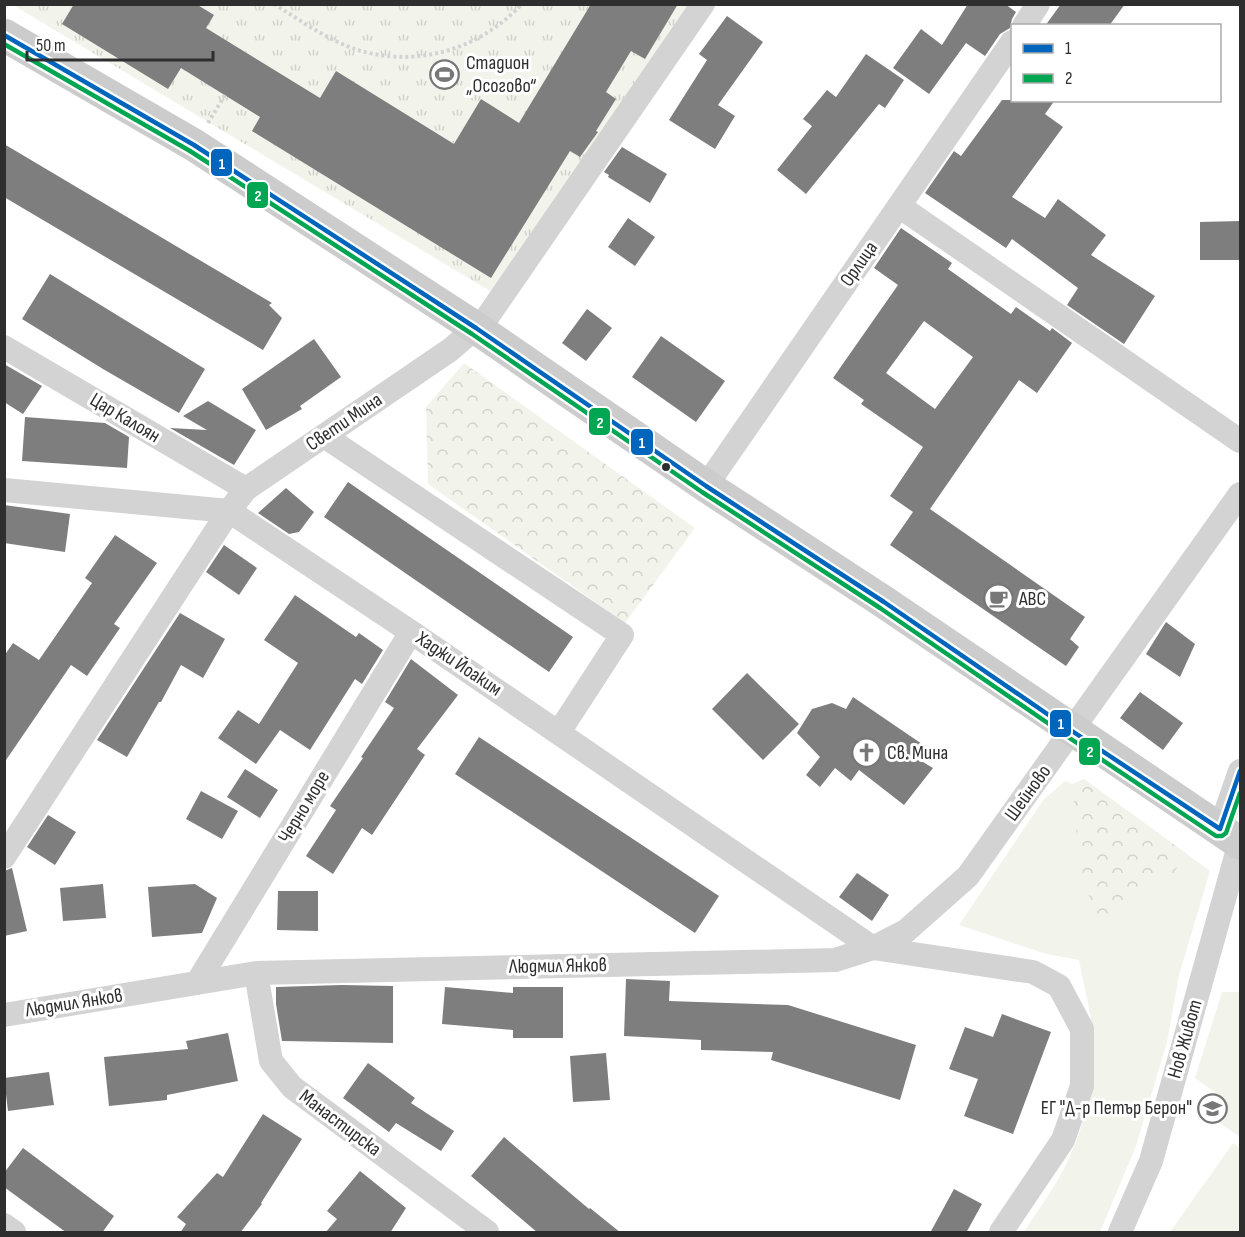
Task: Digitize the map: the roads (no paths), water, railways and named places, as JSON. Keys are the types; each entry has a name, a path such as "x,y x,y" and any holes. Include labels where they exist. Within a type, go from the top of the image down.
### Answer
{"main road":[{"path":"4,35 194,145 481,323 706,486 884,602 1072,731 1234,838"}],"street":[{"name":"Свети Мина","path":"4,856 229,511 246,489 450,350 481,323 703,4"},
{"path":"1025,24 1038,4"},
{"name":"Орлица","path":"706,486 1011,43"},
{"path":"899,206 1240,441"},
{"name":"Цар Калоян","path":"4,347 246,489"},
{"path":"324,436 622,635 559,732"},
{"name":"Хаджи Йоаким","path":"4,490 229,511 559,732 873,948"},
{"name":"Шейново","path":"873,948 906,931 968,876 1240,495"},
{"name":"Черно море","path":"197,983 411,632"},
{"name":"Нов Живот","path":"1120,1233 1151,1161 1234,838 1240,771"},
{"name":"Людмил Янков","path":"4,1015 256,973 835,960 873,948 1033,972 1059,986 1082,1029 1082,1086 1064,1140 1001,1233"},
{"name":"Манастирска","path":"256,973 271,1061 292,1087 462,1225 487,1233"},
{"path":"4,1225 14,1233"}],"place":[{"name":"Стадион „Осогово“","path":"445,74"},
{"name":"ABC","path":"998,599"},
{"name":"Св. Мина","path":"866,753"},
{"name":"ЕГ \"Д-р Петър Берон\"","path":"1213,1108"}]}
